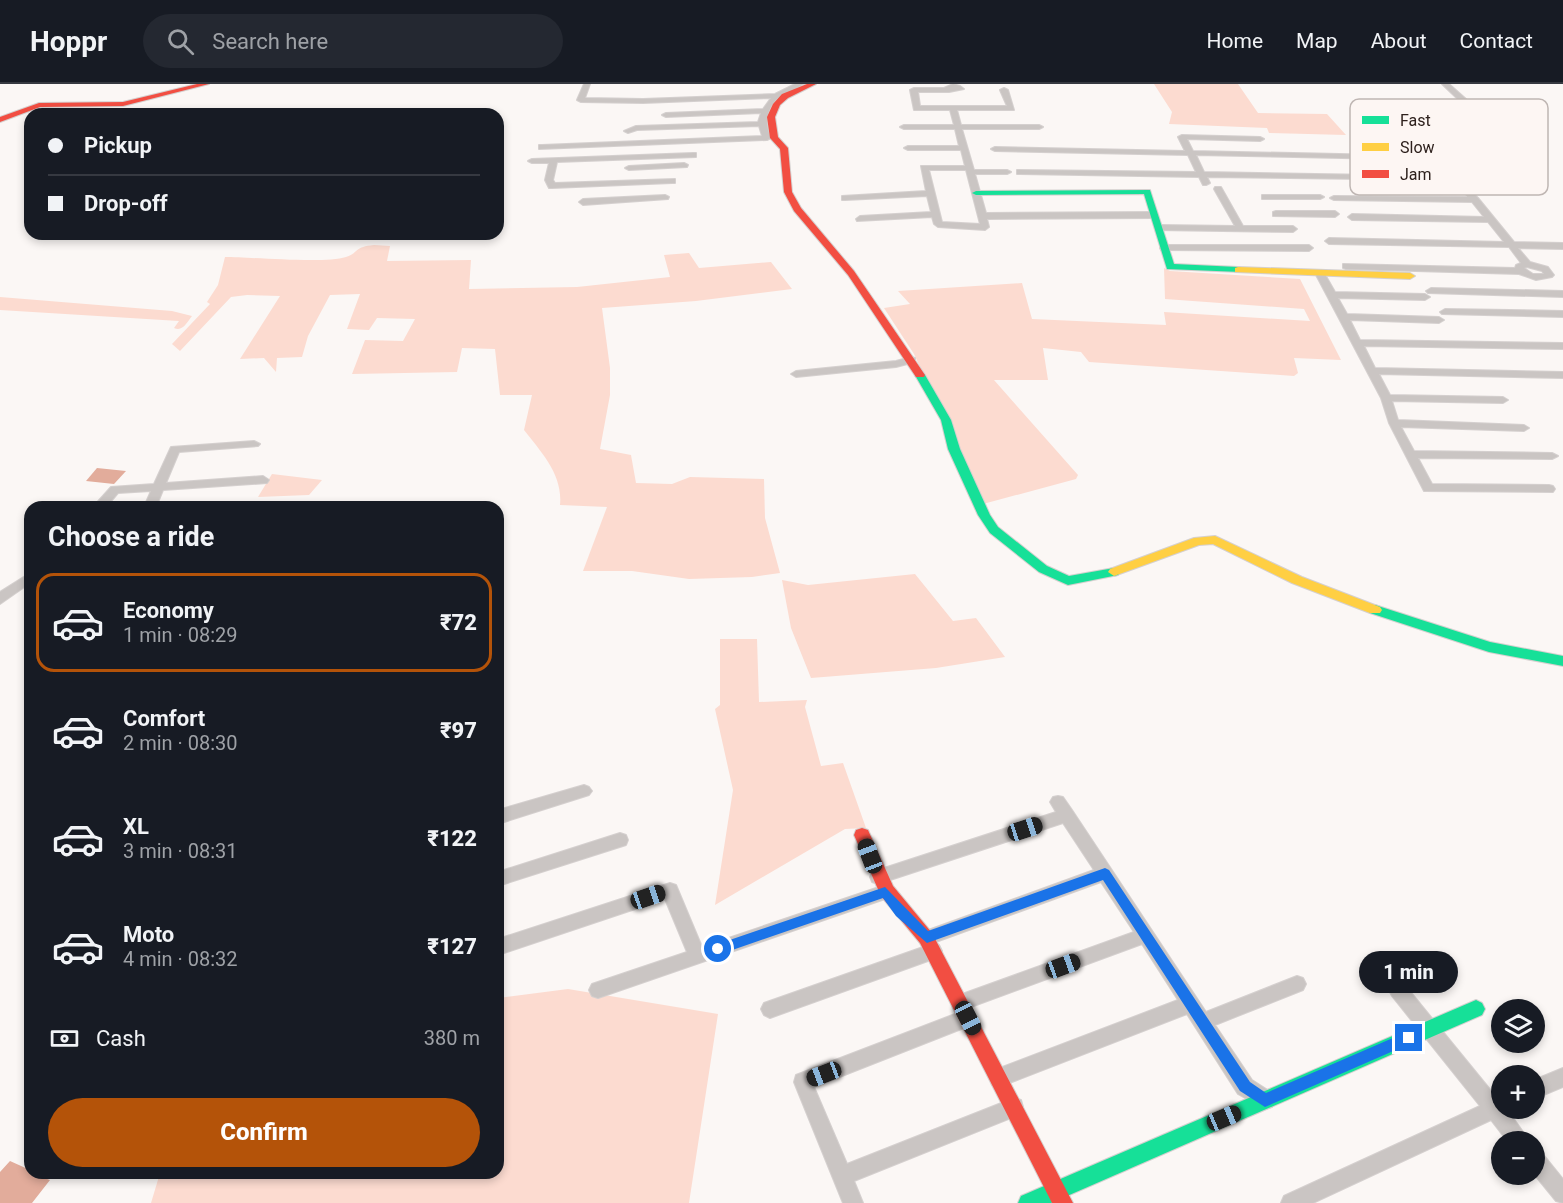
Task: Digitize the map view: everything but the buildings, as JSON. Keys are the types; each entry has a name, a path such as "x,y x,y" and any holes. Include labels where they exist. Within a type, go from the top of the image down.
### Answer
{"street":[{"path":"31,108 39,105 123,104 206,84"},
{"path":"587,84 581,100 644,101 776,96 800,84"},
{"path":"813,84 782,98 773,109 771,129 777,143 784,148 788,192 797,209 874,302 911,360 946,420 954,449 984,515 1001,536 1055,576 1068,581 1106,575 1198,541 1215,540 1297,580 1375,610 1489,647 1563,661"},
{"path":"1445,84 1461,99"},
{"path":"1456,84 1471,99"},
{"path":"952,86 914,90 917,108 1021,108"},
{"path":"1004,90 1011,108"},
{"path":"542,147 767,138 760,124 761,117 776,96"},
{"path":"953,108 959,127 969,170 985,227 938,224 924,168 969,170 1007,172"},
{"path":"0,120 24,111"},
{"path":"666,114 765,111"},
{"path":"631,199 628,130 760,124"},
{"path":"904,127 1039,127"},
{"path":"651,157 652,128"},
{"path":"1206,183 1182,137 1260,139"},
{"path":"908,148 964,148"},
{"path":"995,149 1350,156"},
{"path":"532,161 693,155"},
{"path":"554,160 549,180 552,186 672,181"},
{"path":"629,168 684,165"},
{"path":"1020,172 1350,176"},
{"path":"1218,189 1240,228"},
{"path":"976,193 1147,192 1170,267 1410,276"},
{"path":"845,198 930,193"},
{"path":"982,216 1289,229 1263,194 1320,197"},
{"path":"1470,195 1513,245 1524,267 1538,278 1563,307"},
{"path":"583,202 665,197"},
{"path":"1334,198 1475,200"},
{"path":"860,219 934,214"},
{"path":"1276,214 1335,214"},
{"path":"1352,217 1492,220"},
{"path":"1329,241 1563,246"},
{"path":"1164,248 1309,248"},
{"path":"1346,266 1524,267 1552,271 1547,277 1538,278"},
{"path":"1320,273 1386,398 1394,423 1428,488 1549,489"},
{"path":"1333,295 1563,294"},
{"path":"1344,317 1563,314"},
{"path":"1358,343 1563,346"},
{"path":"796,374 896,364 911,360"},
{"path":"1372,371 1563,375"},
{"path":"1386,398 1503,400"},
{"path":"1394,423 1524,428"},
{"path":"152,501 175,449 254,444"},
{"path":"1410,454 1552,456"},
{"path":"105,501 115,490 263,480"},
{"path":"0,599 24,581"},
{"path":"504,815 585,791"},
{"path":"598,990 697,957 882,885 1063,809 1245,1087 1265,1100"},
{"path":"862,836 882,885 900,912 930,944 1060,1197"},
{"path":"504,877 620,840"},
{"path":"770,1009 1105,873"},
{"path":"504,945 670,890 697,957"},
{"path":"853,1203 803,1082 964,1011 1146,936"},
{"path":"1202,1022 1297,984"},
{"path":"1398,990 1491,1099"},
{"path":"999,1078 1190,1004"},
{"path":"1028,1203 1060,1197 1265,1100 1476,1009"},
{"path":"1545,1085 1563,1077"},
{"path":"842,1176 1014,1107"},
{"path":"1291,1203 1491,1110"},
{"path":"1545,1172 1563,1194"},
{"path":"1556,1203 1563,1200"}],"shaded area":[{"path":"1154,84 1238,84 1258,113 1327,114 1346,135 1269,133 1267,128 1169,124 1172,112"},
{"path":"390,246 387,261 471,260 469,289 577,287 670,277 664,255 689,253 699,268 771,262 792,289 696,301 602,308 610,368 610,395 600,449 631,455 636,483 672,484 690,477 764,479 765,518 780,573 752,577 689,579 632,571 583,571 607,507 560,505 555,474 524,430 532,395 500,395 495,349 462,348 457,372 352,374 365,340 403,341 415,319 377,318 369,330 347,329 360,294 330,295 308,336 302,357 277,358 276,372 264,358 240,359 280,296 231,297 180,351 172,344 210,304 207,302 218,285 225,257 336,259 346,257 363,247"},
{"path":"1164,268 1170,271 1300,279 1341,360 1294,358 1298,373 1294,376 1089,362 1081,352 1043,348 1048,380 994,380 1078,475 1076,479 983,504 914,354 884,308 910,304 898,291 1022,283 1032,319 1166,325 1164,312 1310,321 1304,309 1165,299"},
{"path":"0,297 172,311 192,316 184,326 177,329 174,328 179,321 0,310"},
{"path":"97,468 126,471 114,484 86,481"},
{"path":"272,474 322,480 309,495 258,497"},
{"path":"915,574 953,621 976,618 1005,657 936,668 811,678 791,628 782,580 808,585"},
{"path":"720,639 757,639 759,702 807,700 805,707 821,766 843,763 866,828 845,829 715,905 733,790 715,709 720,705"},
{"path":"568,989 718,1014 689,1203 151,1203 158,1179 504,1179 504,997"},
{"path":"10,1161 24,1167 24,1179 50,1180 32,1203 0,1203 0,1172"}],"traffic: fast":[{"path":"976,193 1147,192 1170,267 1238,270"},
{"path":"920,375 946,420 954,449 984,515 994,530 1043,569 1068,581 1114,572"},
{"path":"1375,610 1489,647 1563,661"},
{"path":"1028,1203 1476,1009"}],"traffic: slow":[{"path":"1238,270 1410,276"},
{"path":"1114,572 1198,541 1215,540 1297,580 1375,610"}],"traffic: jam":[{"path":"31,108 39,105 123,104 206,84"},
{"path":"813,84 785,96 777,104 771,117 774,138 784,148 788,192 797,209 851,273 920,375"},
{"path":"0,120 24,111"},
{"path":"862,835 887,891 926,938 1063,1203"}],"route":[{"path":"718,949 885,892 900,912 927,938 1105,873 1245,1087 1265,1100 1409,1038"}]}
